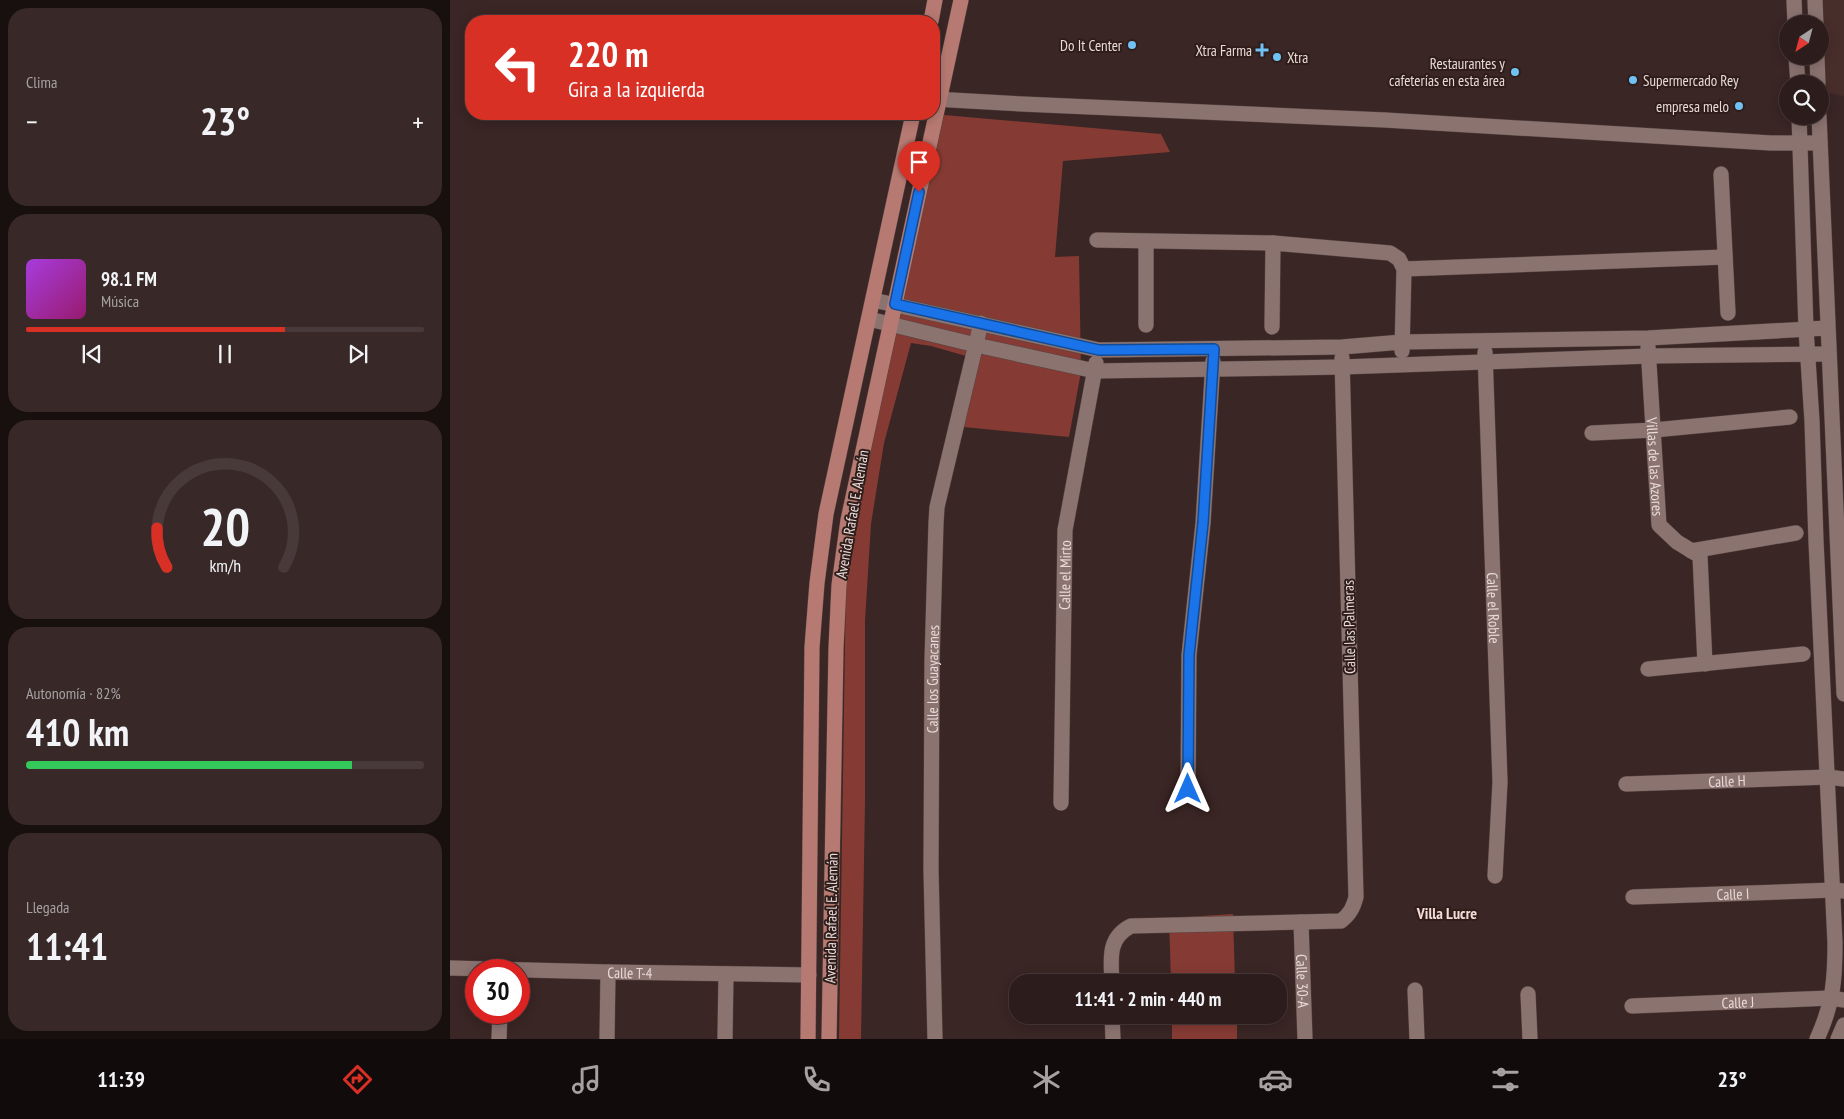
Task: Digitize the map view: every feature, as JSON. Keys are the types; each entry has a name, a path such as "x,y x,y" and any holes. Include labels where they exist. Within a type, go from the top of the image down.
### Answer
{"main road":[{"path":"932,15 935,0"},
{"name":"Avenida Rafael E. Alemán","path":"940,87 961,0"},
{"name":"Avenida Rafael E. Alemán","path":"808,1039 812,647 817,583 826,514 912,120"},
{"name":"Avenida Rafael E. Alemán","path":"829,1039 836,648 839,585 848,520 933,120"}],"street":[{"path":"1794,0 1795,15"},
{"path":"1815,0 1816,15"},
{"path":"940,99 1375,119 1761,142 1820,143"},
{"path":"1799,125 1807,354 1812,421 1828,777 1839,891 1835,971 1838,999 1817,1039"},
{"path":"1819,125 1827,328 1839,422 1844,694"},
{"path":"1722,174 1728,313"},
{"path":"1097,240 1273,243 1390,253 1399,259 1404,269 1402,364"},
{"path":"1146,242 1146,325"},
{"path":"1272,327 1273,243"},
{"path":"1404,269 1725,257"},
{"path":"873,300 1099,350 1342,347 1402,342 1648,338 1827,328"},
{"path":"869,319 1094,371 1342,367 1649,356 1829,354"},
{"name":"Calle los Guayacanes","path":"935,1039 931,870 932,661 936,523 980,323"},
{"name":"Villas de las Azores","path":"1648,338 1659,525 1677,542 1700,556 1705,664"},
{"name":"Calle el Roble","path":"1484,341 1500,782 1495,876"},
{"name":"Calle las Palmeras","path":"1301,922 1341,921 1349,916 1356,897 1342,347"},
{"path":"1188,789 1189,655 1203,523 1214,349"},
{"name":"Calle el Mirto","path":"1061,803 1065,530 1099,350"},
{"path":"1592,433 1654,430 1790,417"},
{"path":"1812,421 1839,422"},
{"path":"1691,550 1796,532"},
{"path":"1816,541 1841,545"},
{"path":"1648,669 1803,654"},
{"path":"1822,661 1844,665"},
{"name":"Calle H","path":"1626,784 1828,777 1844,779"},
{"name":"Calle I","path":"1633,897 1839,891"},
{"path":"1112,974 1111,951 1122,931 1131,926 1301,922"},
{"name":"Calle 30-A","path":"1301,922 1305,1039"},
{"name":"Calle T-4","path":"450,968 465,968"},
{"name":"Calle T-4","path":"530,970 809,975"},
{"path":"607,1039 608,972"},
{"path":"725,1039 726,974"},
{"path":"1415,990 1417,1039"},
{"path":"1528,994 1530,1039"},
{"name":"Calle J","path":"1632,1006 1838,999"},
{"path":"500,1024 500,1039"},
{"path":"1112,1024 1113,1039"},
{"path":"1838,1039 1844,1025"}],"shaded area":[{"path":"1823,0 1844,0 1844,96 1829,93 1829,75 1826,75 1825,65 1829,65 1829,15 1824,15"},
{"path":"944,115 1161,134 1170,152 1063,161 1055,257 1079,256 1081,372 1069,437 953,426 966,356 931,346 911,343 884,443 871,524 865,621 865,802 861,1039 839,1039 846,577 855,511"},
{"path":"1233,914 1235,974 1171,974 1169,918"},
{"path":"1172,1024 1237,1024 1237,1039 1172,1039"}],"place":[{"name":"Do It Center","path":"1132,45"},
{"name":"Xtra Farma","path":"1262,50"},
{"name":"Xtra","path":"1277,57"},
{"name":"Restaurantes y cafeterías en esta área","path":"1515,72"},
{"name":"Supermercado Rey","path":"1633,80"},
{"name":"empresa melo","path":"1739,106"}],"district":[{"name":"Villa Lucre","path":"1447,913"}],"route":[{"path":"919,192 895,304 1099,350 1214,349 1203,523 1189,655 1188,789"}]}
